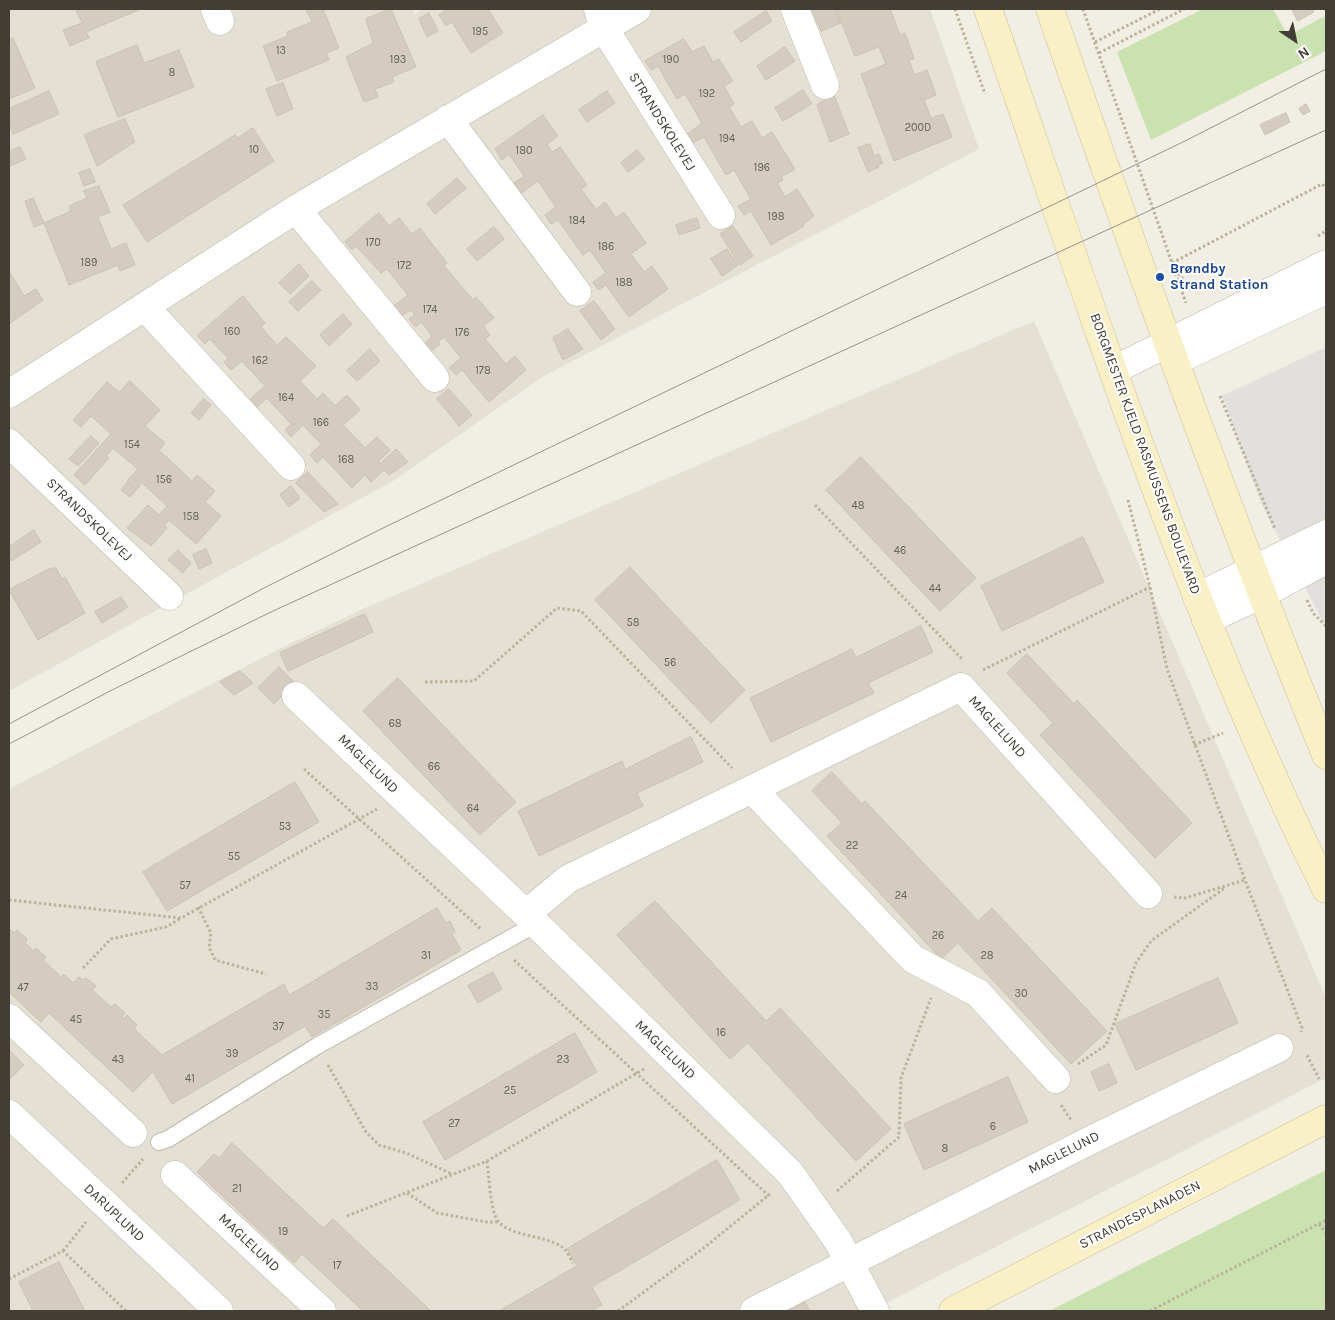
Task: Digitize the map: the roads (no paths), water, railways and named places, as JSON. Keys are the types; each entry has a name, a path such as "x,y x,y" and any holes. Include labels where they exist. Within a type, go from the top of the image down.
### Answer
{"street":[{"path":"9,394 296,209 448,119 601,18 637,9"},
{"path":"795,9 825,85"},
{"name":"BORGMESTER KJELD RASMUSSENS BOULEVARD","path":"988,9 1114,370 1201,609 1275,785 1326,888"},
{"path":"1050,9 1172,352 1326,755"},
{"name":"STRANDSKOLEVEJ","path":"601,18 720,215"},
{"path":"448,119 577,292"},
{"path":"296,209 435,378"},
{"path":"1172,352 1195,331 1326,264"},
{"path":"1114,370 1172,352 1326,290"},
{"path":"144,306 291,466"},
{"name":"STRANDSKOLEVEJ","path":"9,443 169,596"},
{"path":"1201,609 1291,565 1326,534"},
{"path":"1291,565 1326,560"},
{"name":"MAGLELUND","path":"531,919 568,879 968,680 1148,894"},
{"name":"MAGLELUND","path":"296,696 531,919 790,1173 851,1263 875,1311"},
{"path":"752,788 913,959 978,993 1056,1079"},
{"path":"9,1018 133,1134"},
{"name":"MAGLELUND","path":"754,1311 1088,1141 1293,1044"},
{"name":"DARUPLUND","path":"9,1114 219,1311"},
{"name":"STRANDESPLANADEN","path":"953,1311 1326,1120"},
{"name":"MAGLELUND","path":"175,1175 322,1311"}],"lane":[{"path":"159,1142 317,1046 500,946 531,919"}],"tram line":[{"path":"9,724 264,588 381,529 1187,140 1326,69"},
{"path":"9,744 112,690 273,611 1326,130"}],"place":[{"name":"Brøndby Strand Station","path":"1160,277"}]}
